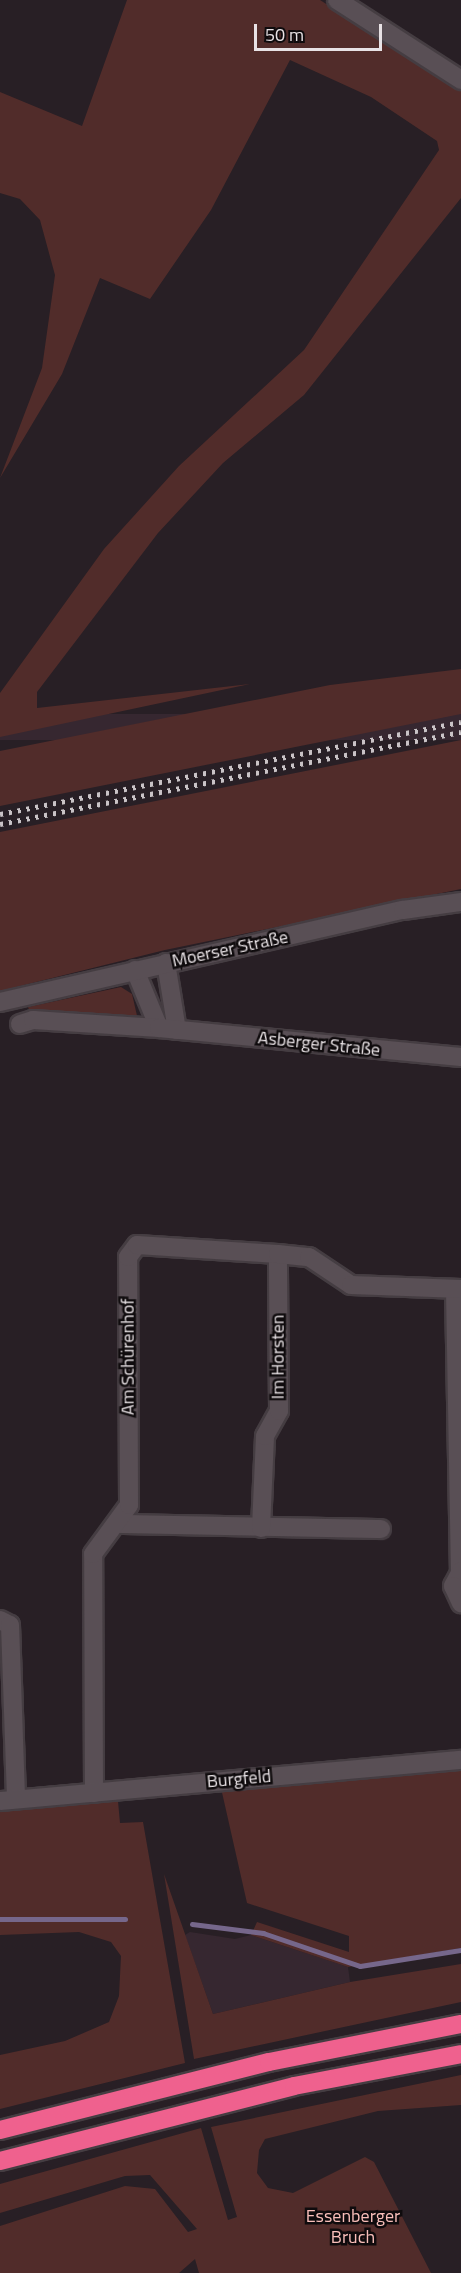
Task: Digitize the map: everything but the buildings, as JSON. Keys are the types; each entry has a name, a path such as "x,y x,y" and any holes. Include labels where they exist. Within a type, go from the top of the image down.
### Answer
{"highway":[{"path":"0,2130 269,2062 461,2024"},
{"path":"0,2162 271,2092 461,2054"}],"street":[{"path":"337,0 461,80"},
{"name":"Moerser Straße","path":"0,1002 166,963 461,902"},
{"path":"166,963 168,1029"},
{"path":"135,970 168,1029"},
{"name":"Asberger Straße","path":"20,1024 33,1020 168,1029 461,1057"},
{"name":"Am Schürenhof","path":"94,1792 93,1554 120,1524 129,1506 128,1257 137,1245 309,1257 351,1285 458,1289"},
{"name":"Im Horsten","path":"261,1528 265,1436 279,1411 278,1254"},
{"path":"458,1289 460,1571 453,1586 461,1603"},
{"path":"120,1524 381,1529"},
{"name":"Burgfeld","path":"0,1620 10,1625 6,1694 8,1800 461,1760"}],"shaded area":[{"path":"0,714 461,714 461,740 0,740"},
{"path":"190,1932 235,1939 251,1935 348,1967 350,1982 213,2014 185,1935"}],"green space":[{"path":"127,0 320,0 461,91 461,198 304,395 223,463 158,533 37,692 37,708 250,684 0,737 0,693 104,549 179,466 304,350 439,150 437,141 371,97 290,60 211,210 150,299 100,278 62,374 0,478 42,368 55,275 40,220 20,199 0,193 0,92 82,126"},
{"path":"461,669 461,714 0,806 0,751 330,685"},
{"path":"461,740 461,889 165,950 0,991 0,832"},
{"path":"121,987 132,994 138,1020 30,1012 28,1007"},
{"path":"461,1766 461,1948 348,1967 251,1935 257,1922 349,1952 349,1936 247,1903 221,1788"},
{"path":"118,1801 120,1823 143,1822 185,2063 0,2109 0,2055 65,2041 109,2022 119,1996 121,1956 111,1942 79,1932 0,1935 0,1810"},
{"path":"164,1874 213,2014 350,1982 461,1964 461,2002 194,2059"},
{"name":"Essenberger Bruch","path":"461,2075 461,2105 378,2111 265,2139 259,2150 257,2173 268,2188 293,2193 365,2157 374,2162 431,2273 199,2273 195,2259 179,2273 0,2273 0,2226 125,2186 155,2189 188,2232 197,2229 150,2175 125,2176 0,2213 0,2184 201,2128 228,2220 237,2217 211,2127"}],"waterway":[{"path":"0,1919 125,1919"},
{"path":"192,1924 263,1933 360,1966 461,1950"}],"railway":[{"path":"0,814 461,722"},
{"path":"0,824 461,732"}]}
